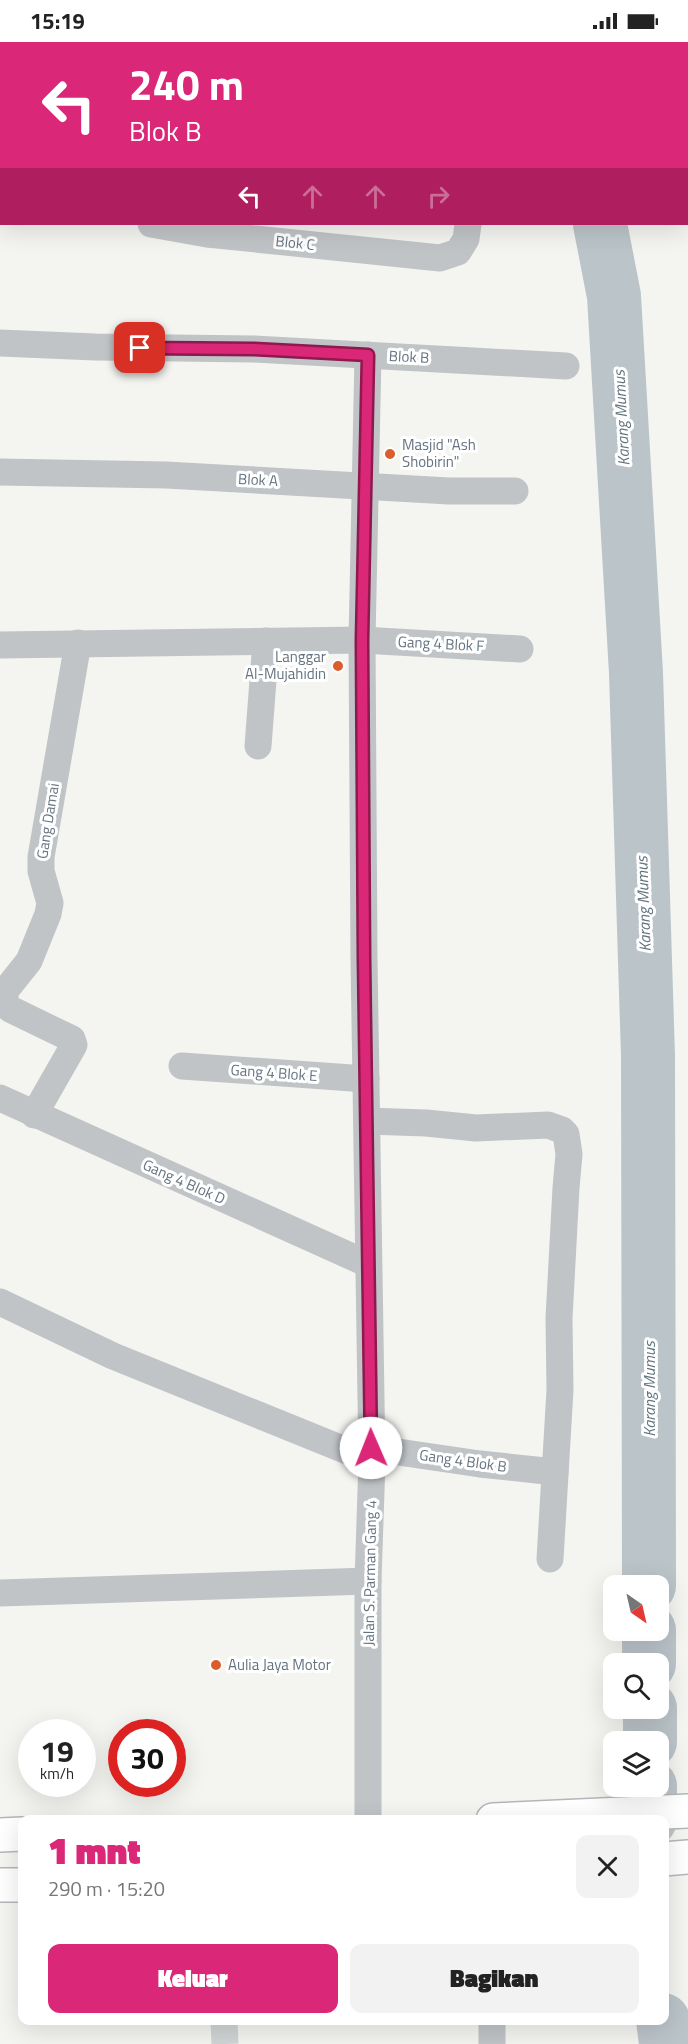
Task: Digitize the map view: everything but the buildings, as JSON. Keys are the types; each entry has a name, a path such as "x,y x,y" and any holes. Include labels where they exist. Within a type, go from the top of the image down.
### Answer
{"main road":[{"path":"615,1815 688,1811"},
{"path":"0,1835 18,1834"},
{"path":"669,1859 688,1857"},
{"path":"0,1885 18,1885"}],"street":[{"name":"Blok C","path":"157,225 207,234 440,258 458,252 466,238 468,225"},
{"name":"Blok B","path":"0,343 254,349 566,366"},
{"name":"Jalan S. Parman Gang 4","path":"368,355 362,640 372,1454 368,1581 368,1815"},
{"name":"Blok A","path":"0,472 166,475 448,491 515,491"},
{"name":"Gang 4 Blok F","path":"0,645 362,640 520,649"},
{"path":"258,746 266,641"},
{"name":"Gang Damai","path":"34,1115 74,1045 72,1039 10,1009 5,1003 5,991 29,961 50,908 41,870 41,857 78,643"},
{"name":"Gang 4 Blok E","path":"182,1066 366,1079"},
{"name":"Gang 4 Blok D","path":"0,1098 368,1264"},
{"path":"367,1121 476,1128 548,1125 566,1134 570,1154 559,1318 560,1390 550,1559"},
{"name":"Gang 4 Blok B","path":"0,1302 113,1356 372,1454 555,1472"},
{"path":"0,1593 368,1581"},
{"path":"492,2025 492,2044"}],"waterway":[{"name":"Karang Mumus","path":"600,225 614,296 636,673 648,1056 649,1575"},
{"name":"Karang Mumus","path":"649,1641 649,1653"},
{"name":"Karang Mumus","path":"650,1719 650,1731"},
{"name":"Karang Mumus","path":"650,1797 650,1815"},
{"name":"Karang Mumus","path":"664,2025 666,2044"}],"tunnel":[{"path":"224,2025 225,2044"}],"place":[{"name":"Masjid \"Ash Shobirin\"","path":"390,454"},
{"name":"Langgar Al-Mujahidin","path":"338,666"},
{"name":"Aulia Jaya Motor","path":"216,1665"}],"route":[{"path":"140,348 254,349 368,355 362,640 371,1448"}]}
